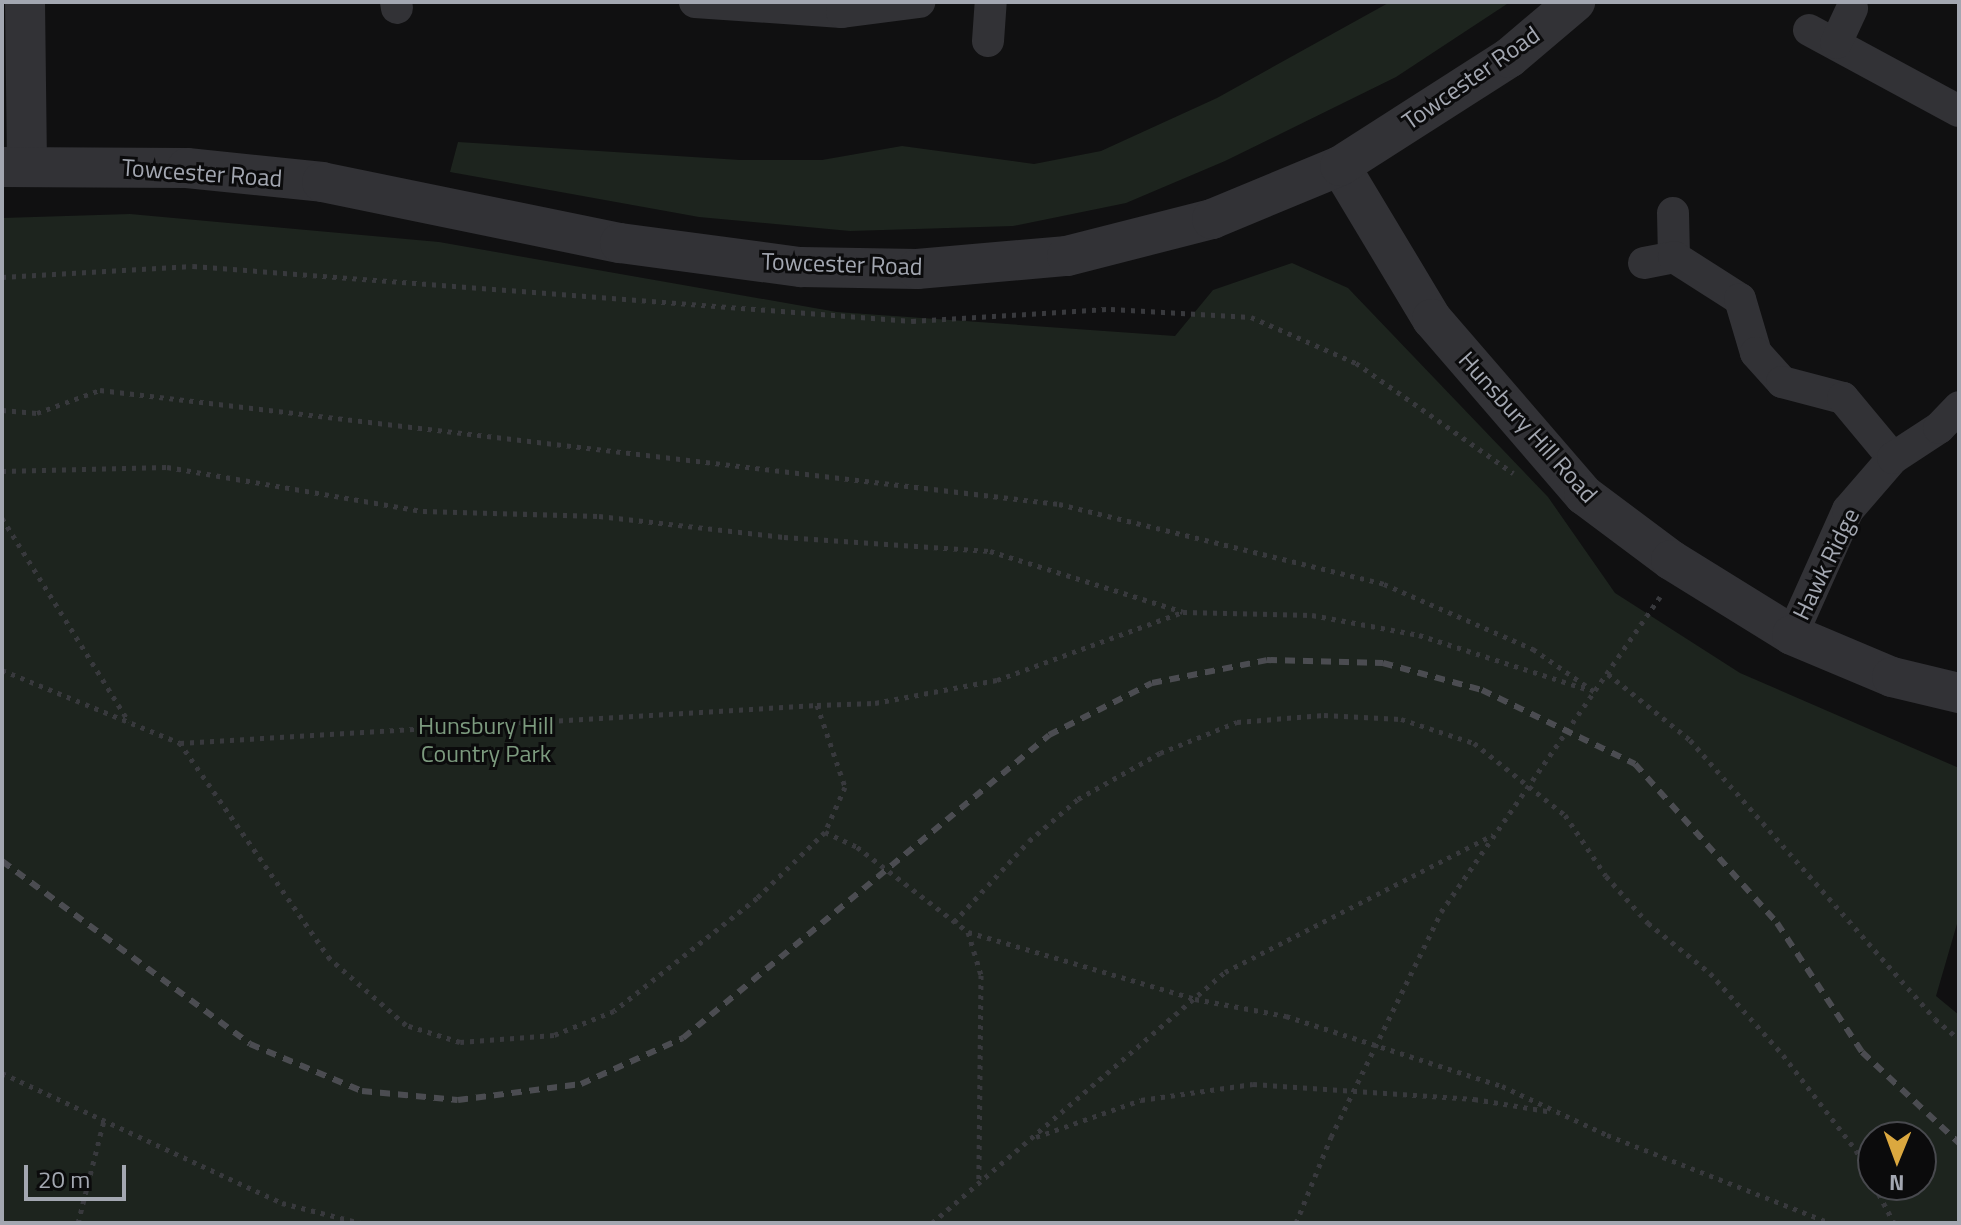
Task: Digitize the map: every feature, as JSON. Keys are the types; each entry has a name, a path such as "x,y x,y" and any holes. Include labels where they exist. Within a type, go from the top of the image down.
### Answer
{"street":[{"path":"14,166 25,2"},
{"path":"695,2 842,12 919,2"},
{"path":"988,41 991,2"},
{"name":"Towcester Road","path":"14,166 187,168 322,182 620,243 801,267 917,269 1067,256 1212,219 1340,166 1509,58 1575,2"},
{"path":"1852,8 1823,36 1959,111"},
{"name":"Hunsbury Hill Road","path":"1340,166 1432,319 1584,495 1681,566 1792,635 1892,677 1959,693"},
{"path":"1673,213 1659,260 1740,299 1756,353 1782,382 1843,398 1893,458"},
{"name":"Hawk Ridge","path":"1792,635 1848,510 1893,458 1939,428 1959,407"}],"path":[{"path":"2,277 193,266 912,321 1111,309 1251,317 1356,363 1524,481"},
{"path":"2,410 37,413 100,390 1059,504 1384,584 1533,649 1595,692"},
{"path":"2,471 167,467 423,511 599,516 990,551 1183,612 1312,615 1419,635 1595,692"},
{"path":"2,518 130,723"},
{"path":"1296,1223 1355,1088 1441,912 1681,566"},
{"path":"2,670 180,743 875,703 997,680 1183,612"},
{"path":"1608,674 1690,740 1935,1019 1959,1039"},
{"path":"180,743 330,959 406,1025 460,1042 554,1035 614,1011 757,898 825,832 845,787 817,705"},
{"path":"954,922 1029,841 1078,799 1160,753 1237,722 1324,715 1401,719 1474,743 1565,815 1606,876 1648,923 1710,973 1783,1055 1857,1152"},
{"path":"825,832 857,847 968,932 1195,999 1286,1016 1378,1044 1502,1086 1562,1114 1830,1223"},
{"path":"932,1223 1225,972 1494,834"},
{"path":"968,932 981,975 979,1183"},
{"path":"2,1073 282,1203 361,1223"},
{"path":"1031,1139 1141,1100 1253,1084 1355,1088 1474,1099 1562,1114"},
{"path":"78,1223 104,1120"},
{"path":"1883,1201 1894,1223"}],"green space":[{"path":"1390,2 1510,2 1396,77 1225,161 1126,203 1013,226 850,231 699,217 450,172 458,142 740,160 822,160 902,146 1034,164 1101,151 1217,98"},
{"name":"Hunsbury Hill Country Park","path":"130,214 439,242 837,312 1175,336 1213,290 1292,263 1348,288 1548,497 1615,593 1740,673 1959,768 1959,917 1936,996 1959,1015 1959,1223 2,1223 2,218"}],"railway":[{"path":"2,861 250,1044 362,1091 458,1100 581,1084 683,1038 1049,735 1152,683 1267,660 1383,663 1482,690 1635,764 1777,923 1862,1052 1959,1143"}]}
